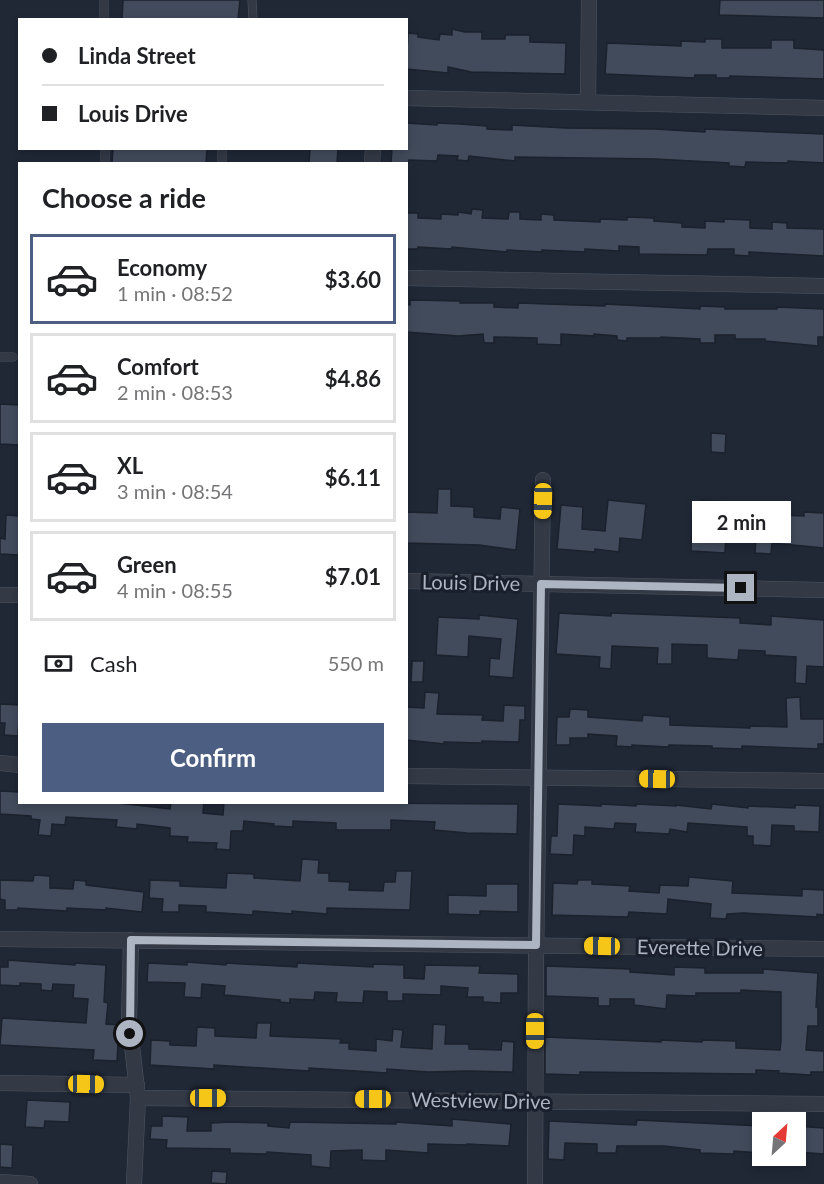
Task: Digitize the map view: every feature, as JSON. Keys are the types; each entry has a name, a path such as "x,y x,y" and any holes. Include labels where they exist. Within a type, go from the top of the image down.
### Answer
{"street":[{"path":"588,102 589,0"},
{"path":"408,98 824,108"},
{"path":"408,278 824,286"},
{"path":"535,1184 543,480"},
{"name":"Louis Drive","path":"408,581 824,590"},
{"path":"0,595 18,595"},
{"path":"0,763 18,765"},
{"path":"408,776 824,781"},
{"name":"Everette Drive","path":"0,939 824,949"},
{"path":"131,940 129,1020 137,1092 134,1184"},
{"name":"Westview Drive","path":"0,1083 137,1092 535,1101 824,1104"},
{"path":"0,1182 30,1184"}],"lane":[{"path":"104,0 104,18"},
{"path":"252,0 254,18"},
{"path":"0,357 13,357"}],"building":[{"path":"123,0 240,0 238,18 122,18"},
{"path":"720,0 824,0 824,18 719,15"},
{"path":"452,29 482,32 482,39 505,39 505,35 530,35 530,42 566,43 565,74 471,72 448,67 448,73 408,69 408,33 439,40 440,34 452,35"},
{"path":"705,39 722,39 722,48 771,48 771,40 794,40 794,48 824,50 824,79 730,76 730,78 716,78 716,75 695,75 694,78 605,74 607,43 681,46 681,41 705,42"},
{"path":"408,123 460,124 487,126 487,129 512,130 512,125 824,134 824,163 746,162 745,167 729,166 729,163 655,159 515,157 515,161 469,156 468,161 457,160 458,156 438,155 437,161 409,160 408,164 408,162 391,162 392,150 408,150"},
{"path":"113,150 207,150 206,162 112,162"},
{"path":"310,150 338,150 337,162 309,162"},
{"path":"472,209 483,210 482,218 508,219 509,212 520,212 520,219 541,220 541,214 554,215 554,220 600,222 600,219 627,220 627,217 654,218 654,221 682,223 682,227 705,228 705,221 724,222 724,219 750,220 750,228 772,229 772,222 787,223 787,228 824,229 824,256 749,252 749,256 734,255 734,249 708,249 707,255 639,254 639,247 619,246 619,251 585,249 585,252 507,250 507,252 452,247 452,249 418,247 418,249 408,249 408,213 418,213 418,218 441,219 441,214 458,215 458,212 471,214"},
{"path":"410,300 494,303 494,307 518,308 518,303 605,306 605,304 700,309 700,306 725,307 725,309 777,309 777,307 824,309 824,337 818,337 818,346 765,341 765,339 735,339 735,335 715,335 715,343 700,343 700,339 661,337 627,338 627,341 617,340 617,336 561,334 561,345 537,344 537,338 494,337 494,343 484,343 483,334 458,336 408,332 408,304 410,305"},
{"path":"0,404 18,405 18,445 0,444"},
{"path":"711,433 726,434 725,453 711,452"},
{"path":"438,489 451,489 451,506 474,507 474,517 500,519 501,507 520,509 516,550 479,545 408,543 408,512 437,513"},
{"path":"608,500 646,504 642,540 620,538 619,552 595,549 595,552 557,549 561,505 583,507 582,529 605,531"},
{"path":"701,500 728,502 725,553 691,551 692,520 698,520"},
{"path":"761,508 780,509 780,515 804,516 804,512 824,513 824,548 772,543 771,554 755,553 757,520 761,521"},
{"path":"6,515 18,516 18,555 0,554 0,538 5,539"},
{"path":"559,613 740,618 740,623 771,625 771,616 824,620 824,667 807,666 806,684 795,683 796,657 765,655 765,651 739,650 738,660 707,658 707,645 672,644 672,664 657,664 658,648 612,646 611,669 599,668 600,657 556,654"},
{"path":"479,615 518,619 513,678 489,676 490,658 499,659 501,639 469,636 468,657 436,655 438,617 479,619"},
{"path":"412,661 424,661 423,682 411,682"},
{"path":"425,692 439,693 437,714 483,715 482,720 503,721 504,705 525,706 525,720 520,720 519,742 444,742 444,744 408,740 408,707 424,708"},
{"path":"800,697 801,719 824,719 824,744 818,744 818,749 742,746 742,749 712,748 712,746 616,746 617,736 588,734 588,738 570,738 570,745 556,745 557,717 569,717 570,709 588,710 588,717 642,721 643,715 670,717 670,725 787,727 786,698"},
{"path":"0,704 18,705 18,736 4,735 5,723 0,723"},
{"path":"0,791 18,792 18,804 126,804 170,809 171,804 204,804 203,813 223,815 224,804 518,804 517,834 434,830 435,822 391,820 391,830 336,830 336,823 293,821 293,827 244,821 243,831 231,831 230,850 216,849 217,843 187,842 188,837 170,836 170,828 137,824 137,829 116,827 117,820 66,817 65,825 52,824 51,836 38,835 40,820 31,819 31,816 0,814"},
{"path":"558,804 676,805 711,809 712,804 748,808 748,806 795,808 795,805 820,806 819,832 794,831 794,826 772,825 771,846 753,845 753,836 747,836 747,827 688,823 687,832 670,829 669,834 635,832 636,824 615,823 614,829 585,827 585,836 574,835 573,855 550,854 551,836 557,836"},
{"path":"302,859 319,860 318,873 329,873 329,881 350,882 349,890 383,891 384,882 395,882 396,871 412,871 410,910 327,908 327,914 253,911 253,915 206,912 206,906 179,905 179,912 162,912 163,899 149,898 150,880 180,881 180,886 226,888 227,873 254,874 254,878 300,881"},
{"path":"34,875 50,876 50,888 73,889 74,880 86,881 86,885 144,892 142,912 106,908 106,910 67,908 67,911 18,908 18,910 5,910 5,900 0,899 0,880 33,881"},
{"path":"689,877 733,881 732,893 802,896 802,889 824,890 824,915 817,914 817,917 743,913 727,914 726,919 710,918 711,904 668,899 667,914 629,912 628,917 552,915 553,883 577,884 578,880 592,880 592,884 630,886 629,891 659,893 660,885 688,886"},
{"path":"486,884 518,884 518,912 480,911 480,915 448,914 448,895 486,896"},
{"path":"8,960 106,965 104,1002 108,1003 106,1024 119,1025 117,1061 93,1060 94,1050 0,1045 2,1018 86,1023 88,999 73,998 74,985 53,984 52,991 41,990 41,984 0,985 0,967 8,967"},
{"path":"187,962 297,967 297,963 373,967 373,964 404,965 404,978 424,979 425,965 480,966 479,973 518,974 518,993 501,993 501,1003 483,1002 483,997 467,997 468,988 441,986 441,995 403,994 403,1001 387,1001 387,992 364,991 363,1003 336,1002 337,993 315,992 314,1000 290,999 290,1003 224,995 225,986 202,984 201,998 184,997 185,983 147,982 148,963 187,965"},
{"path":"546,966 630,969 630,972 674,975 674,967 705,968 705,973 763,973 763,969 818,973 816,1007 818,1007 818,1026 808,1026 806,1050 824,1051 824,1072 811,1072 811,1075 756,1070 756,1074 580,1072 580,1075 545,1074 545,1037 661,1042 661,1040 736,1041 736,1048 780,1050 781,1040 781,992 741,990 741,993 667,995 666,1009 634,1005 634,999 610,999 610,1006 598,1006 598,998 546,996"},
{"path":"257,1023 271,1023 270,1036 341,1039 340,1043 349,1043 349,1049 376,1051 376,1039 392,1041 393,1029 403,1030 401,1047 432,1049 433,1024 446,1025 445,1044 469,1044 469,1049 501,1050 502,1041 514,1042 513,1072 428,1072 387,1069 387,1073 309,1068 309,1071 214,1065 214,1069 150,1065 151,1040 170,1041 170,1045 196,1046 197,1027 215,1028 215,1036 256,1038"},
{"path":"27,1100 70,1102 69,1122 45,1121 44,1128 25,1127"},
{"path":"162,1116 188,1117 187,1131 211,1131 211,1123 231,1122 268,1123 268,1126 289,1128 290,1122 396,1124 396,1122 452,1126 452,1119 511,1124 509,1146 428,1144 428,1153 386,1150 386,1161 362,1160 362,1150 331,1151 330,1168 311,1166 311,1155 267,1152 267,1154 230,1153 230,1149 166,1148 167,1140 150,1139 151,1126 162,1126"},
{"path":"637,1120 752,1126 752,1152 700,1153 700,1150 664,1146 617,1146 616,1153 597,1153 597,1144 565,1143 564,1160 548,1159 549,1121 636,1125"},
{"path":"806,1127 824,1128 824,1154 806,1153"},
{"path":"0,1144 13,1145 12,1168 0,1167"},
{"path":"212,1171 227,1172 226,1184 211,1183"}],"route":[{"path":"130,1034 131,940 536,945 541,584 741,588"}]}
